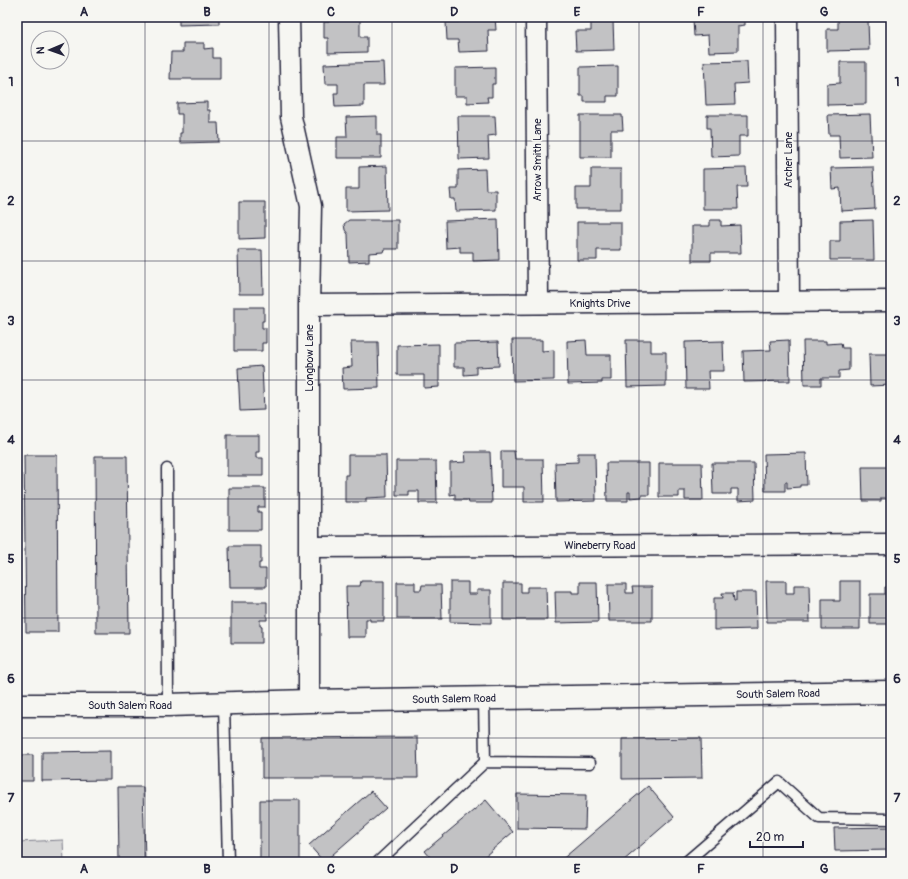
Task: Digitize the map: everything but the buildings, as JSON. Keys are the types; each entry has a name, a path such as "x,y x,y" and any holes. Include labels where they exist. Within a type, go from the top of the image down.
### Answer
{"street":[{"name":"Longbow Lane","path":"289,17 291,117 311,206 309,305 309,701"},
{"name":"Arrow Smith Lane","path":"536,17 538,303"},
{"name":"Archer Lane","path":"787,17 789,302"},
{"name":"Knights Drive","path":"309,305 891,301"},
{"name":"Wineberry Road","path":"309,547 891,544"},
{"name":"South Salem Road","path":"17,705 168,705 309,701 891,692"}],"lane":[{"path":"167,469 168,705"},
{"path":"484,699 485,762"},
{"path":"224,704 228,862"},
{"path":"378,862 485,762 590,762"},
{"path":"686,862 779,782 819,818 891,819"}],"shaded area":[{"path":"63,840 64,862 17,862 17,842"}]}
